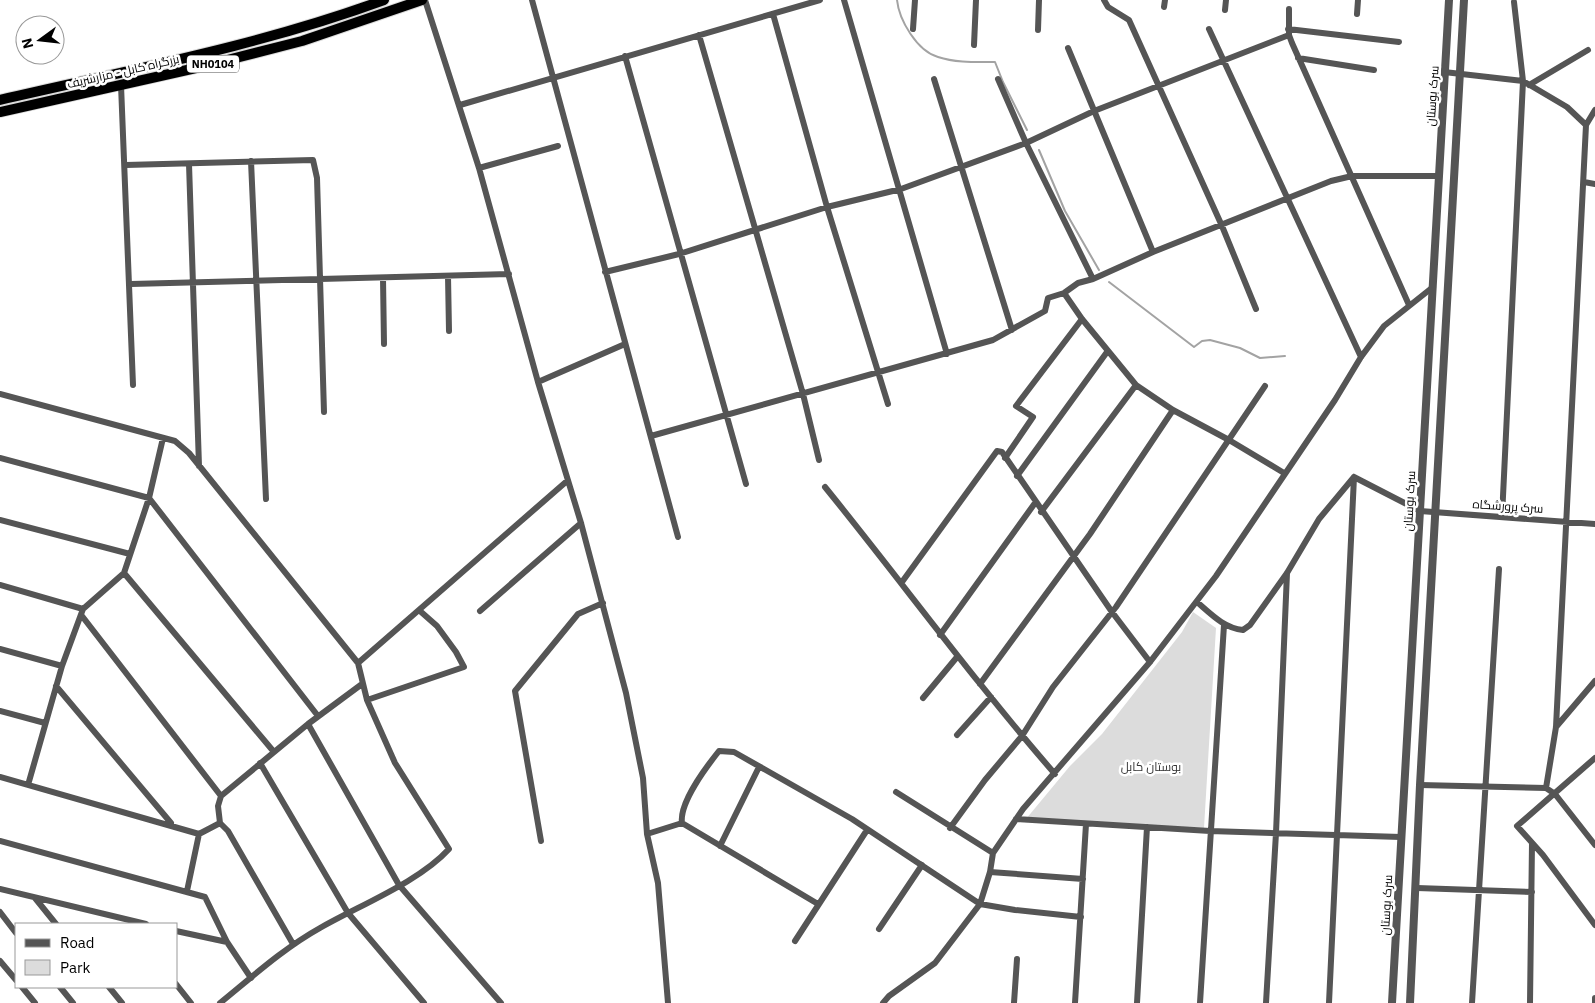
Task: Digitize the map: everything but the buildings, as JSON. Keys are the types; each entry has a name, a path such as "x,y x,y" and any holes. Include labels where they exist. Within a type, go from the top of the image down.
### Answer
{"highway":[{"name":"بزرگراه کابل - مزارشریف","path":"0,100 290,32 384,0"},
{"name":"بزرگراه کابل - مزارشریف","path":"0,112 302,41 424,0"},
{"path":"232,47 235,58"},
{"path":"71,84 74,95"}],"street":[{"path":"424,0 460,105 479,168 538,382 603,603 626,693 643,778 647,834 658,883 668,1003"},
{"path":"532,0 678,537"},
{"path":"460,105 553,76 820,0"},
{"path":"844,0 901,189 947,354"},
{"path":"913,29 914,0"},
{"path":"974,45 976,0"},
{"path":"1038,30 1039,0"},
{"path":"1104,0 1108,7 1129,20 1160,85 1222,226 1256,309"},
{"path":"1226,0 1226,10"},
{"path":"1357,14 1358,0"},
{"name":"سرک بوستان","path":"1392,1003 1449,0"},
{"path":"1410,1003 1417,888 1420,785 1464,0"},
{"path":"1502,517 1526,83 1514,2"},
{"path":"1289,9 1289,32 1298,58 1409,304"},
{"path":"773,14 827,207 888,404"},
{"path":"1209,29 1286,200 1360,357"},
{"path":"605,272 678,254 827,207 901,189 1026,142 1094,111 1289,32 1399,42"},
{"path":"699,35 803,394 820,460"},
{"path":"1068,48 1153,252"},
{"path":"1526,83 1588,50"},
{"path":"624,56 678,254 746,484"},
{"path":"1298,58 1374,70"},
{"path":"1444,72 1526,83 1567,107 1586,125"},
{"path":"934,79 1012,330"},
{"path":"998,79 1026,142 1093,279"},
{"path":"121,85 131,284 133,385"},
{"path":"1546,788 1556,727 1586,125 1595,110"},
{"path":"479,168 558,146"},
{"path":"126,165 313,160 315,163 324,412"},
{"path":"251,161 258,282 266,499"},
{"path":"189,164 199,467"},
{"path":"651,436 992,340 1045,312 1048,298 1064,293 1078,283 1093,279 1153,252 1331,181 1352,176 1438,176"},
{"path":"1584,182 1595,184"},
{"path":"131,284 509,274"},
{"path":"448,276 448,331"},
{"path":"383,278 384,344"},
{"path":"883,1003 889,996 935,963 980,904 990,872 993,853 1016,819 1150,662 1197,602 1335,400 1360,357 1384,326 1409,304 1433,287"},
{"path":"1064,293 1107,352 1136,385 1173,410 1229,440 1284,473"},
{"path":"1006,458 1033,418 1016,406 1082,319"},
{"path":"538,382 625,344"},
{"path":"1017,476 1107,352"},
{"path":"1041,512 1136,385"},
{"path":"950,828 985,780 1022,736 1053,687 1112,612 1265,386"},
{"path":"0,394 175,441 189,453 358,663 367,700 395,763 449,849 443,856 399,885 294,944 220,1003"},
{"path":"980,684 1090,534 1173,410"},
{"path":"28,785 62,666 82,616 83,608 124,574 149,498 163,438"},
{"path":"902,582 997,451 1002,452 1041,512 1150,662"},
{"path":"0,458 149,498 318,716"},
{"path":"1354,477 1420,512"},
{"path":"1197,602 1224,625 1243,630 1250,625 1287,573 1319,519 1354,477"},
{"path":"1329,1003 1354,477"},
{"path":"358,663 420,611 567,481"},
{"path":"825,487 902,582 957,657 1055,774"},
{"path":"940,635 1035,503"},
{"name":"سرک پرورشگاه","path":"1420,512 1595,524"},
{"path":"0,520 130,554"},
{"path":"480,611 580,523"},
{"path":"1472,1003 1484,785 1499,568"},
{"path":"1266,1003 1276,833 1287,573"},
{"path":"124,574 274,752"},
{"path":"0,585 83,608"},
{"path":"542,841 514,691 578,614 603,603"},
{"path":"367,700 464,667 456,652 437,626 420,611"},
{"path":"82,616 221,796"},
{"path":"1200,1003 1224,625"},
{"path":"0,649 62,666"},
{"path":"923,698 957,657"},
{"path":"1556,727 1595,681"},
{"path":"294,944 228,831 220,823 218,806 221,796 318,716 362,684"},
{"path":"56,686 172,824"},
{"path":"957,735 990,697"},
{"path":"0,711 45,723"},
{"path":"308,724 399,885 500,1003"},
{"path":"682,823 682,813 705,769 719,751 734,752 867,830 980,904 1081,917"},
{"path":"1595,758 1517,826 1595,925"},
{"path":"260,764 348,913 424,1003"},
{"path":"720,846 759,767"},
{"path":"0,777 172,824 199,834 220,823"},
{"path":"1420,785 1484,785 1546,788 1555,794 1595,845"},
{"path":"896,792 950,828 993,853"},
{"path":"1016,819 1210,831 1401,837"},
{"path":"647,834 682,823 818,904"},
{"path":"1075,1003 1086,824"},
{"path":"1137,1003 1147,827"},
{"path":"796,941 867,830"},
{"path":"187,892 199,834"},
{"path":"0,841 205,897 227,942 251,978"},
{"path":"1530,1003 1532,843"},
{"path":"1400,852 1417,852"},
{"path":"879,929 922,865"},
{"path":"990,872 1084,879"},
{"path":"1417,888 1532,892"},
{"path":"0,889 129,922"},
{"path":"34,898 55,923"},
{"path":"0,912 15,931"},
{"path":"178,931 227,942"},
{"path":"1014,1003 1017,959"},
{"path":"0,961 15,979"},
{"path":"178,987 191,1003"},
{"path":"23,988 35,1003"},
{"path":"61,988 74,1003"},
{"path":"110,988 122,1003"},
{"path":"1595,998 1595,1003"}],"green space":[{"name":"بوستان کابل","path":"1193,612 1216,628 1204,828 1026,819 1070,766 1102,734 1182,632"}],"waterway":[{"path":"897,0 901,16 910,34 930,54 966,62 995,62 1027,130"},
{"path":"1039,150 1065,211 1099,270"},
{"path":"1109,282 1194,347 1202,341 1210,340 1240,348 1260,358 1285,356"}]}
